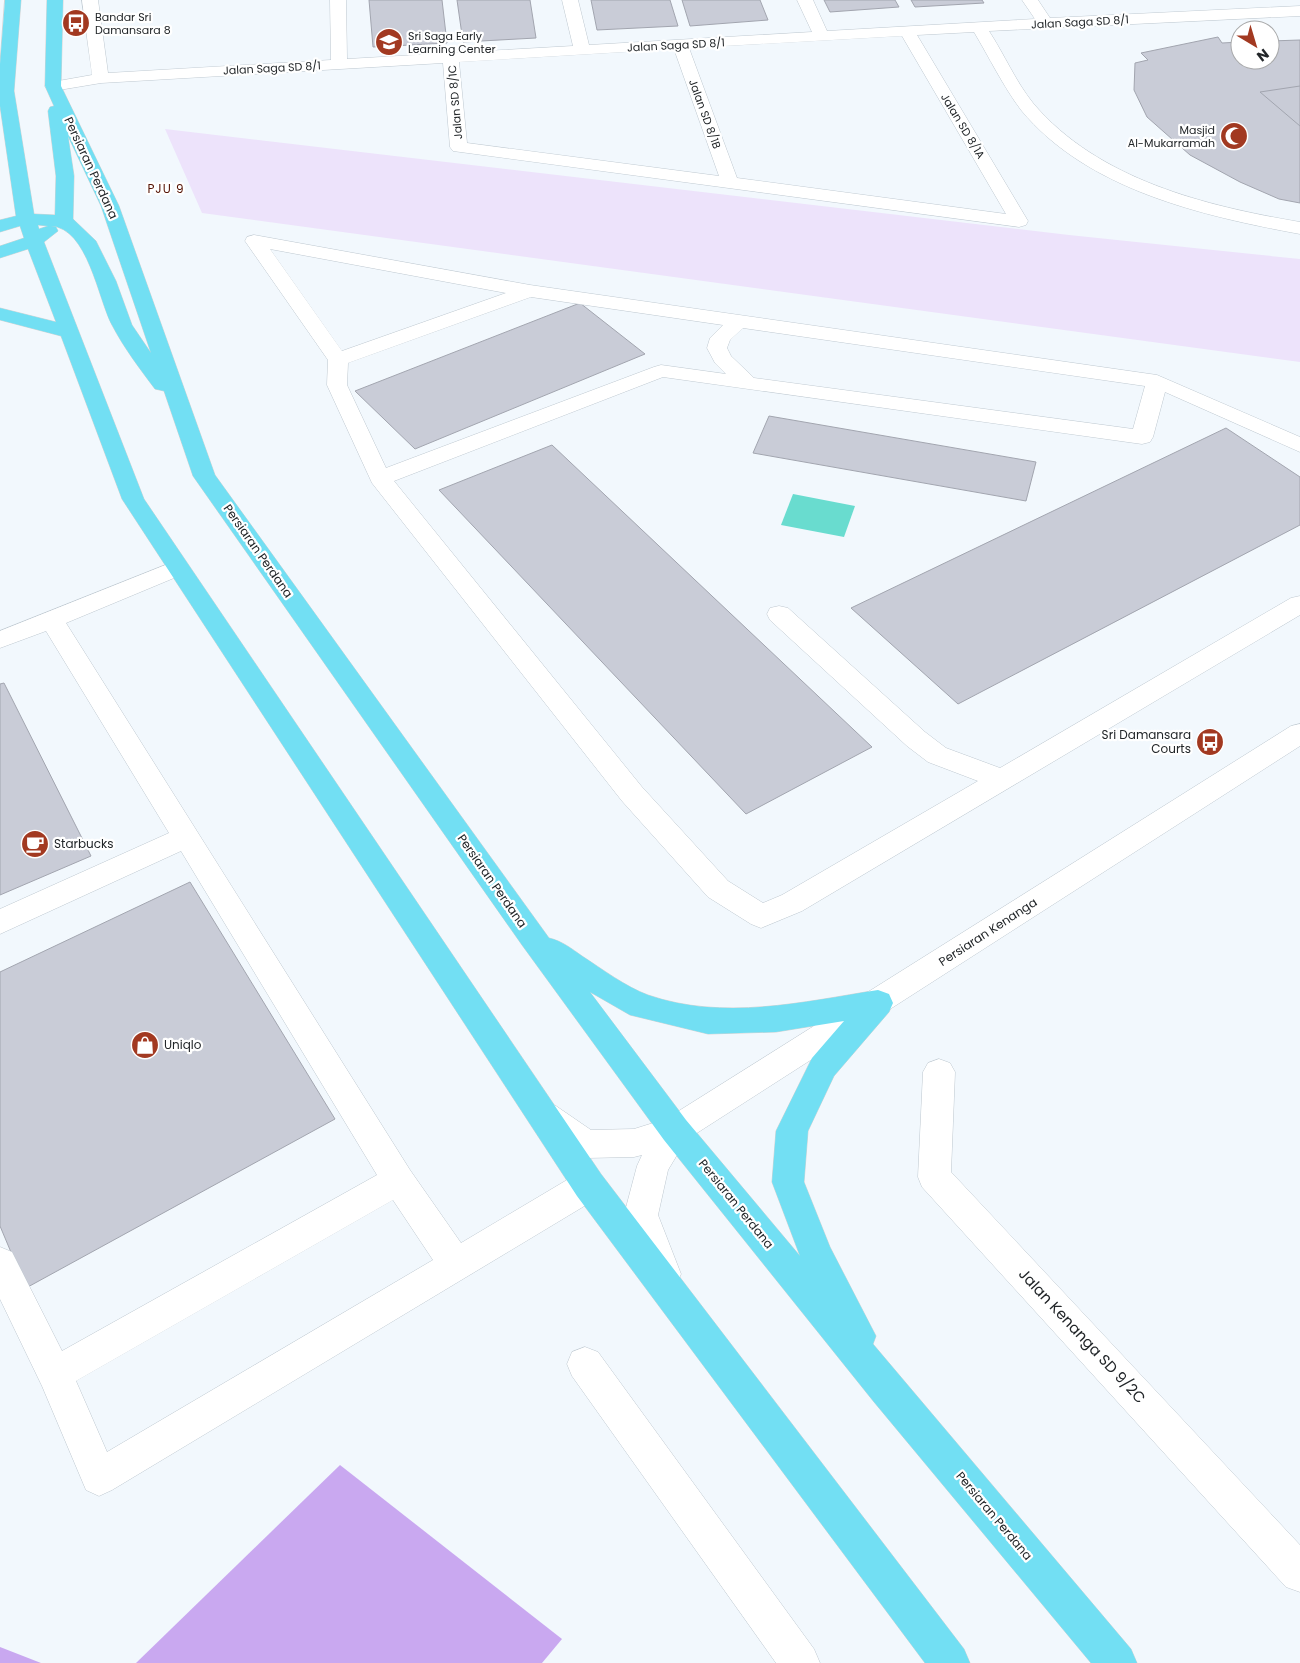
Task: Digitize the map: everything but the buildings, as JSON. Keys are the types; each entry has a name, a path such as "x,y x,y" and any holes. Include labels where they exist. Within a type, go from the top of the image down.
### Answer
{"main road":[{"path":"13,0 3,80 26,218 132,499 589,1185 950,1663"},
{"name":"Persiaran Perdana","path":"55,0 53,86 110,206 204,476 532,937 675,1130 887,1389 1118,1663"},
{"path":"53,86 65,176 64,222"},
{"path":"0,146 11,124"},
{"path":"0,226 26,218 64,222 87,241 106,281 122,325 185,420"},
{"path":"0,252 34,241 64,222"},
{"path":"0,314 69,332"},
{"path":"532,937 594,980 641,1006 708,1021 776,1019 878,1003"},
{"path":"878,1003 823,1067 792,1131 788,1182 816,1255 887,1389"}],"street":[{"path":"90,0 101,78"},
{"path":"338,0 338,64"},
{"path":"570,0 582,50"},
{"path":"805,0 822,36"},
{"path":"1030,0 1045,23"},
{"name":"Jalan Saga SD 8/1","path":"53,86 101,78 1045,23 1300,11"},
{"path":"979,27 1027,106 1062,140 1098,163 1113,172 1164,195 1210,210 1300,228"},
{"name":"Jalan SD 8/1A","path":"730,183 1019,221 908,31"},
{"name":"Jalan SD 8/1B","path":"680,44 730,183"},
{"name":"Jalan SD 8/1C","path":"451,58 459,147 730,183"},
{"path":"1300,445 1157,381 530,291 254,241 338,360 337,385 380,478 632,794 718,889 761,916 792,903 1300,604"},
{"path":"338,360 530,291"},
{"path":"738,321 720,338 716,348 722,358 748,383"},
{"path":"380,478 661,371 1142,438 1157,381"},
{"path":"0,640 178,568"},
{"path":"779,614 916,739 937,754 1002,779"},
{"path":"52,618 398,1180 456,1265"},
{"name":"Persiaran Kenanga","path":"541,1113 586,1144 634,1143 675,1130 878,1003 1300,733"},
{"path":"0,922 186,837"},
{"name":"Jalan Kenanga SD 9/2C","path":"939,1072 934,1177 1300,1573"},
{"name":"Persiaran Kenanga","path":"672,1294 641,1215 653,1166 675,1130"},
{"path":"55,1374 398,1180"},
{"path":"0,1263 55,1374 99,1477 589,1185"},
{"path":"585,1364 800,1663"}],"shaded area":[{"path":"165,129 1069,235 1300,259 1300,362 202,213"},
{"path":"793,494 855,506 844,537 781,525"},
{"path":"340,1465 562,1639 542,1663 136,1663"},
{"path":"0,1647 41,1663 0,1663"}],"place":[{"name":"Bandar Sri Damansara 8","path":"76,23"},
{"name":"Sri Saga Early Learning Center","path":"389,42"},
{"name":"Masjid Al-Mukarramah","path":"1234,136"},
{"name":"Sri Damansara Courts","path":"1210,742"},
{"name":"Starbucks","path":"35,844"},
{"name":"Uniqlo","path":"145,1045"}],"district":[{"name":"PJU 9","path":"166,189"}]}
